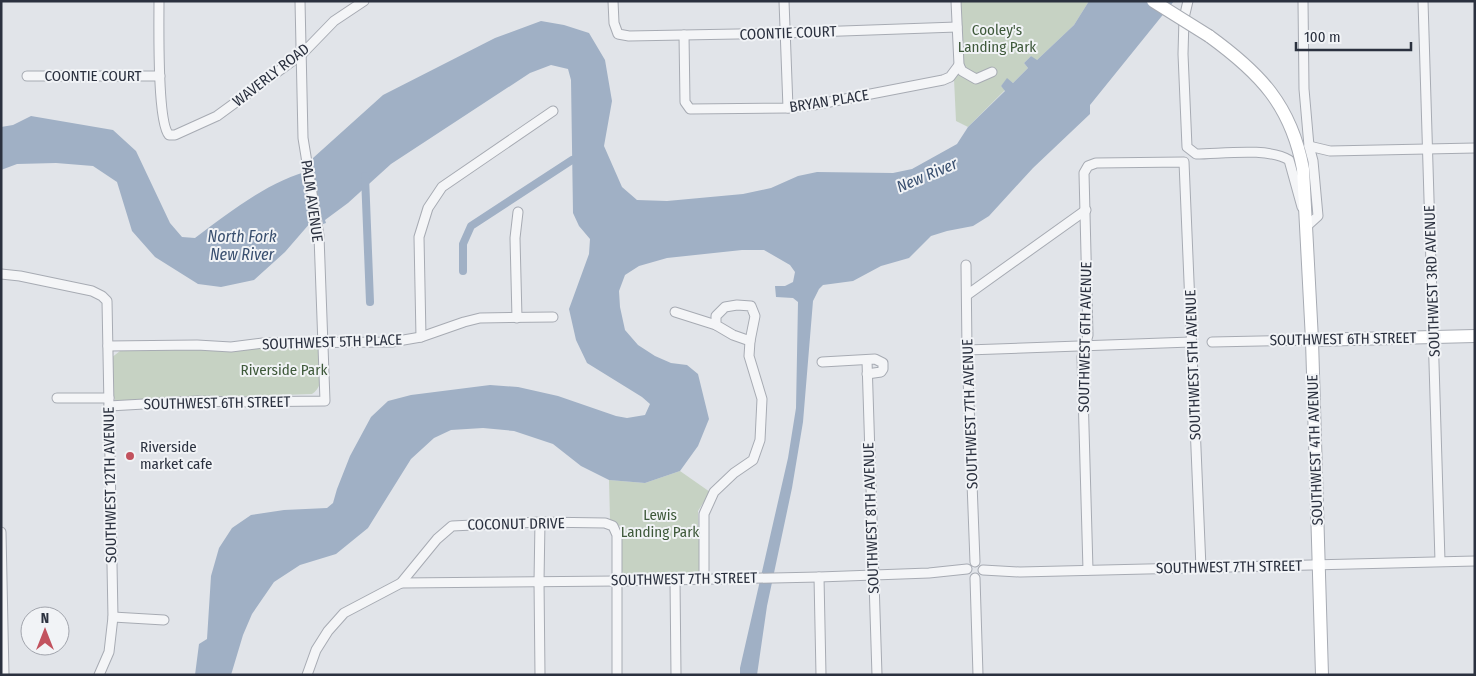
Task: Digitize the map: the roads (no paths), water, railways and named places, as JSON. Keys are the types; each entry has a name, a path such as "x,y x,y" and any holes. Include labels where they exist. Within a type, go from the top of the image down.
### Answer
{"main road":[{"name":"SOUTHWEST 4TH AVENUE","path":"1153,1 1209,36 1255,73 1271,91 1284,112 1294,131 1300,150 1307,226 1312,340 1322,675"},
{"name":"SOUTHWEST 6TH STREET","path":"1312,340 1475,336"}],"street":[{"path":"159,1 160,76"},
{"name":"PALM AVENUE","path":"300,1 303,138 319,236 325,401"},
{"name":"WAVERLY ROAD","path":"160,76 164,126 169,135 182,133 217,116 302,54 334,21 364,1"},
{"name":"COONTIE COURT","path":"613,1 614,23 618,34 629,36 684,36 957,27"},
{"path":"784,1 788,108"},
{"path":"956,1 959,65 962,71 976,79 992,72"},
{"path":"1188,1 1184,18 1187,148 1196,154 1269,153 1282,156 1289,160 1301,207 1306,211"},
{"name":"SOUTHWEST 4TH AVENUE","path":"1303,1 1304,69 1309,146 1313,161 1318,216 1307,226"},
{"name":"SOUTHWEST 3RD AVENUE","path":"1423,1 1440,561"},
{"name":"BRYAN PLACE","path":"684,36 685,102 690,109 788,108 943,80 950,77 959,65"},
{"name":"COONTIE COURT","path":"27,76 160,76"},
{"path":"421,337 419,237 428,208 442,187 552,111"},
{"path":"1309,146 1330,151 1475,148"},
{"path":"1313,161 1330,151"},
{"name":"SOUTHWEST 5TH AVENUE","path":"1088,166 1096,163 1184,162 1201,568"},
{"name":"SOUTHWEST 6TH AVENUE","path":"1088,166 1084,173 1088,335 1082,357 1088,570"},
{"path":"967,295 1086,210"},
{"path":"517,318 515,238 518,212"},
{"name":"SOUTHWEST 7TH AVENUE","path":"966,265 967,350 975,562"},
{"name":"SOUTHWEST 12TH AVENUE","path":"1,274 20,276 92,291 107,301 113,617 109,652 99,675"},
{"path":"704,578 704,514 714,492 734,473 753,460 760,440 762,399 749,356 755,316 751,306 737,305 725,307 716,316 716,325"},
{"path":"675,312 716,325 733,335 750,340"},
{"name":"SOUTHWEST 5TH PLACE","path":"108,346 197,345 226,347 324,342 392,342 421,337 480,318 553,317"},
{"name":"SOUTHWEST 6TH STREET","path":"1212,342 1312,340"},
{"path":"967,350 1191,342"},
{"path":"822,362 877,359 883,362 881,372 867,374"},
{"name":"SOUTHWEST 8TH AVENUE","path":"867,361 876,675"},
{"name":"SOUTHWEST 6TH STREET","path":"57,398 171,404 197,401 325,401"},
{"path":"540,522 538,581 540,675"},
{"name":"COCONUT DRIVE","path":"307,675 316,650 328,631 344,612 400,582 437,539 452,526 540,522 606,523 613,526 617,535 617,581"},
{"path":"1,532 4,675"},
{"name":"SOUTHWEST 7TH STREET","path":"983,570 1020,572 1475,561"},
{"path":"975,562 981,565 983,570 981,575 976,578 970,576 967,569 969,564 975,562"},
{"name":"SOUTHWEST 7TH STREET","path":"400,582 675,580 929,573 967,569"},
{"path":"819,576 821,675"},
{"path":"976,578 978,675"},
{"path":"675,580 676,675"},
{"path":"617,581 617,675"},
{"path":"113,617 164,620"}],"water":[{"path":"1089,1 1174,1 1090,105 1090,114 1033,168 989,216 973,226 931,236 909,258 881,266 853,281 823,285 813,301 803,422 792,488 767,606 757,675 740,675 740,668 788,458 796,408 798,302 793,298 776,297 775,286 785,286 793,282 795,272 790,265 764,250 742,250 667,258 639,266 625,275 619,291 625,330 638,345 655,356 671,363 687,365 698,374 709,419 698,446 680,471 645,483 609,480 581,466 553,444 514,431 483,428 451,430 434,438 411,459 368,528 336,554 300,565 274,582 252,614 243,635 231,675 195,675 199,644 207,639 211,576 219,548 232,528 251,515 284,510 327,508 333,503 350,456 371,417 388,401 411,395 490,385 518,387 558,396 616,416 627,418 645,415 650,404 642,397 587,363 576,340 569,309 589,254 590,239 579,226 573,213 571,80 568,69 551,65 530,73 391,164 348,203 325,220 326,223 323,224 322,219 311,222 285,252 254,280 221,287 198,284 155,257 132,231 117,182 93,166 56,163 17,164 1,170 1,127 13,125 31,116 113,130 136,151 170,223 182,237 195,238 266,189 297,174 313,170 313,158 383,95 495,38 541,21 564,25 589,33 605,60 612,101 604,146 622,187 637,200 667,201 743,194 771,188 798,176 817,172 893,173 912,169 957,144 968,127 1005,91 1001,86 1007,78 1013,83 1028,68 1024,63 1031,56 1037,60 1074,25"}],"waterway":[{"path":"463,271 463,244 471,226 572,160"},
{"path":"365,176 370,302"}],"place":[{"name":"Riverside market cafe","path":"130,456"}],"park label":[{"name":"Cooley's Landing Park","path":"997,38"},
{"name":"Riverside Park","path":"284,370"},
{"name":"Lewis Landing Park","path":"660,524"}],"water label":[{"name":"New River","path":"927,175"},
{"name":"North Fork New River","path":"242,245"}]}
